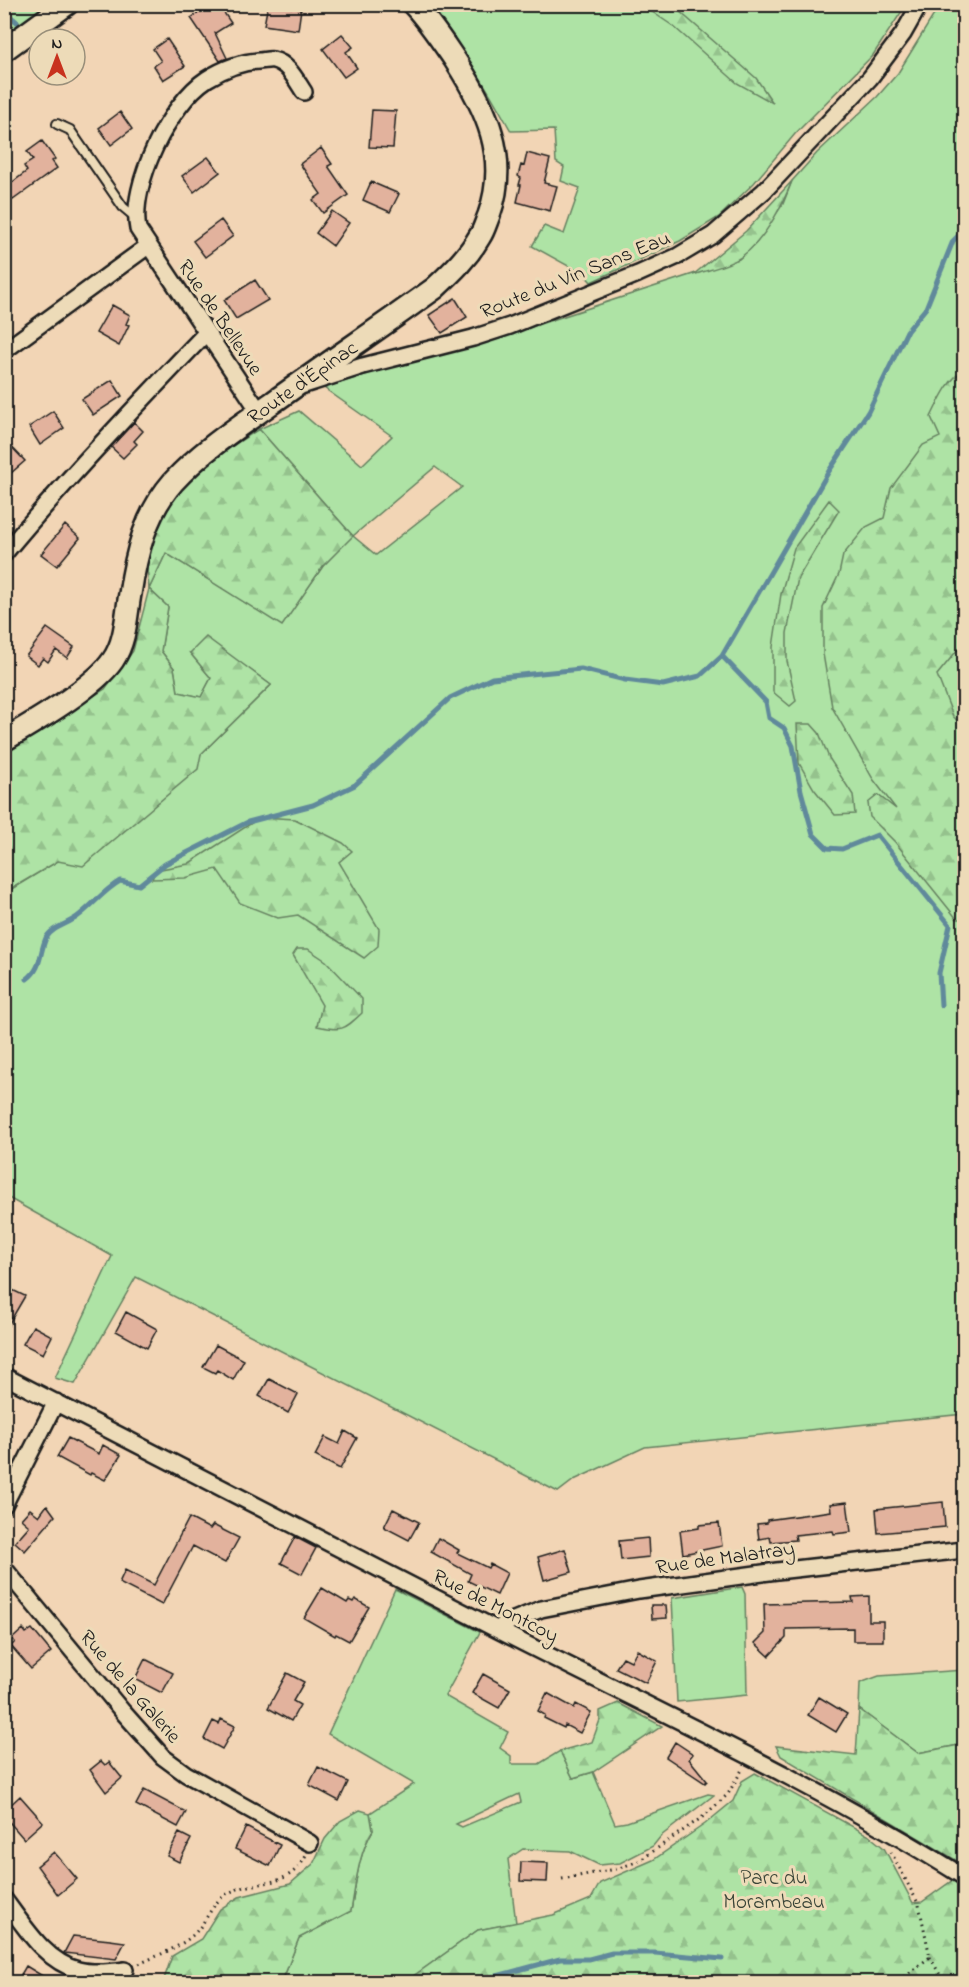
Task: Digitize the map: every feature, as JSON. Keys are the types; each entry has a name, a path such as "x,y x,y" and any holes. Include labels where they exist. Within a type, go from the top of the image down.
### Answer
{"main road":[{"path":"4,50 68,4"},
{"name":"Route d'Épinac","path":"4,740 95,679 113,660 122,644 145,527 156,504 173,482 259,411 435,288 461,263 482,234 493,204 497,178 495,148 488,119 471,84 447,47 413,4"}],"street":[{"name":"Route du Vin Sans Eau","path":"290,390 363,366 473,338 510,326 638,274 678,256 713,235 764,191 870,78 903,34 920,4"},
{"path":"135,217 137,198 146,168 163,132 187,98 206,80 243,62 273,60 291,71 304,92"},
{"name":"Rue de Bellevue","path":"135,217 138,229 148,246 259,411"},
{"path":"4,351 148,246"},
{"path":"4,554 124,418 206,333"},
{"name":"Rue de Montcoy","path":"4,1376 498,1630 749,1756 876,1824 964,1877"},
{"path":"4,1505 56,1402"},
{"name":"Rue de Malatray","path":"498,1630 504,1624 540,1609 639,1590 777,1571 964,1550"},
{"name":"Rue de la Galerie","path":"4,1568 163,1757 186,1774 310,1843"},
{"path":"4,1899 45,1950 64,1965 79,1970 100,1972 125,1970"}],"lane":[{"path":"57,124 70,130 123,207 135,217"}],"path":[{"path":"562,1879 616,1869 639,1862 704,1816 728,1794 749,1756"},
{"path":"125,1970 186,1941 196,1932 222,1897 241,1887 282,1880 305,1858 310,1843"},
{"path":"890,1850 919,1905 930,1957 944,1983"},
{"path":"897,1983 930,1957"}],"green space":[{"path":"5,5 54,5 5,40"},
{"path":"424,5 906,5 873,55 795,134 754,183 719,217 680,241 591,282 585,275 532,246 544,226 564,234 580,188 561,181 564,167 556,162 554,130 511,131 472,65"},
{"path":"642,5 672,5 756,78 773,103 737,83 673,26"},
{"path":"940,5 964,5 964,1414 645,1447 574,1480 558,1492 136,1277 75,1384 55,1378 112,1256 5,1196 4,883 10,890 58,861 201,754 271,685 246,667 190,653 211,678 201,697 178,692 174,668 161,651 168,607 149,589 166,553 282,625 323,566 352,535 259,429 299,411 362,465 392,436 324,388 377,371 466,348 739,259 757,242 783,204 792,181 817,153 877,97 898,73","holes":["435,467 462,487 376,555 353,536"]},
{"path":"792,181 765,233 750,250 730,263 693,275 746,231"},
{"path":"964,370 964,642 937,675 953,716 964,728 964,919 957,919 895,842 870,817 868,803 878,795 896,809 873,779 832,707 823,654 823,608 839,574 843,555 866,527 884,518 891,488 923,445 940,437 931,417 953,379"},
{"path":"259,429 353,536 323,566 282,626 166,553 149,589 147,565 155,528 181,488 224,451"},
{"path":"829,500 839,510 798,578 787,633 787,661 796,701 790,706 773,692 773,647 781,594 794,548"},
{"path":"149,589 168,607 161,651 174,668 178,692 201,697 211,678 190,653 206,637 271,685 201,754 198,769 83,866 58,861 9,890 4,883 4,752 105,689 133,651"},
{"path":"797,724 811,724 819,733 829,758 853,795 855,814 835,815 814,789 799,763"},
{"path":"261,817 295,819 343,843 352,851 339,862 379,929 378,946 364,958 298,915 278,918 240,903 217,869 185,878 152,879 156,870 188,864"},
{"path":"297,949 308,949 326,961 362,999 362,1013 346,1026 332,1029 317,1026 322,1005 293,955"},
{"path":"742,1587 745,1594 747,1695 677,1702 672,1598"},
{"path":"395,1589 480,1632 445,1696 508,1732 500,1748 511,1756 511,1764 539,1764 560,1751 573,1778 593,1772 615,1824 708,1794 714,1795 661,1836 653,1846 620,1863 599,1865 570,1851 523,1849 508,1859 516,1923 478,1930 405,1982 282,1982 299,1938 351,1911 361,1859 373,1830 370,1813 414,1784 328,1734","holes":["519,1794 521,1802 462,1827 456,1824"]},
{"path":"964,1670 964,1744 918,1753 859,1709 860,1683 879,1676"},
{"path":"618,1703 662,1726 593,1772 573,1778 560,1751 592,1742 600,1720 600,1711"},
{"path":"859,1709 918,1753 964,1744 964,1865 781,1756 776,1746 856,1755"},
{"name":"Parc du Morambeau","path":"755,1773 868,1835 884,1848 913,1903 922,1902 953,1880 964,1888 964,1982 405,1982 478,1930 553,1915 591,1899 600,1883 653,1860 705,1824 733,1801 742,1781"},
{"path":"360,1810 370,1813 373,1830 361,1859 351,1911 299,1938 282,1982 163,1982 172,1956 201,1939 220,1909 239,1897 290,1884 313,1864 325,1839 340,1821"}],"building":[{"path":"212,4 218,4 231,23 215,33 227,58 220,61 191,18"},
{"path":"268,4 301,9 298,30 264,25"},
{"path":"342,34 353,47 346,52 357,68 344,77 323,49"},
{"path":"167,39 185,66 163,80 154,66 161,61 153,49"},
{"path":"372,110 396,111 393,148 369,147"},
{"path":"120,112 132,129 111,145 99,128"},
{"path":"42,141 55,159 52,161 57,168 13,200 5,188 27,171 24,166 33,160 27,152"},
{"path":"321,148 332,164 328,166 348,195 323,213 313,200 321,194 300,164"},
{"path":"527,153 550,159 544,183 557,186 550,211 517,202 521,185 519,185 521,178 518,176 521,165 524,166"},
{"path":"208,157 220,172 194,192 182,176"},
{"path":"371,182 399,194 390,212 363,200"},
{"path":"332,211 349,223 333,246 316,233"},
{"path":"221,220 233,236 205,257 193,241"},
{"path":"255,280 268,300 236,319 224,300"},
{"path":"455,298 467,317 442,333 429,315"},
{"path":"112,305 130,315 126,324 129,325 119,346 96,333"},
{"path":"112,380 122,396 93,415 82,399"},
{"path":"53,411 64,428 40,445 29,427"},
{"path":"134,422 143,431 134,441 137,444 123,458 111,447"},
{"path":"4,439 25,461 4,479"},
{"path":"65,525 80,538 57,566 41,554"},
{"path":"47,628 74,647 67,658 56,650 48,662 43,658 38,665 26,656"},
{"path":"4,1286 25,1296 4,1332"},
{"path":"126,1312 157,1329 147,1348 116,1331"},
{"path":"33,1326 52,1336 43,1354 23,1344"},
{"path":"216,1345 244,1360 233,1380 217,1370 215,1373 203,1367"},
{"path":"269,1379 298,1394 288,1413 259,1396"},
{"path":"345,1431 357,1438 340,1469 315,1456 325,1437 339,1444"},
{"path":"68,1438 99,1454 103,1445 121,1455 105,1480 91,1473 90,1475 57,1457"},
{"path":"847,1502 851,1532 834,1534 833,1531 795,1535 796,1540 771,1542 770,1537 759,1539 757,1524 767,1523 767,1520 831,1511 830,1504"},
{"path":"943,1502 945,1527 878,1533 876,1509"},
{"path":"47,1505 55,1516 25,1551 15,1542 29,1526 21,1519 30,1509 39,1516"},
{"path":"393,1509 419,1522 409,1540 384,1527"},
{"path":"189,1518 210,1529 213,1525 239,1538 225,1563 193,1546 162,1605 119,1583 125,1570 154,1585"},
{"path":"719,1523 722,1546 683,1554 680,1531 699,1528 699,1525"},
{"path":"295,1537 316,1548 302,1574 281,1563"},
{"path":"438,1538 459,1550 457,1553 488,1568 490,1564 507,1573 497,1595 468,1581 471,1574 431,1552"},
{"path":"648,1538 649,1557 621,1560 619,1541"},
{"path":"565,1549 572,1572 544,1580 538,1557"},
{"path":"322,1588 347,1603 355,1599 369,1607 349,1641 336,1634 335,1636 304,1618"},
{"path":"869,1596 869,1621 883,1621 883,1641 853,1641 853,1628 786,1629 786,1638 769,1656 755,1643 765,1633 764,1604 853,1602 852,1597"},
{"path":"651,1605 666,1605 667,1618 652,1619"},
{"path":"23,1629 26,1633 32,1629 51,1652 31,1669 11,1646 15,1642 12,1639"},
{"path":"637,1650 657,1661 646,1683 616,1668 623,1657 631,1661"},
{"path":"145,1659 173,1673 162,1693 135,1679"},
{"path":"287,1673 304,1682 293,1701 300,1705 291,1721 268,1708"},
{"path":"483,1674 510,1689 499,1708 472,1693"},
{"path":"547,1693 574,1708 576,1704 591,1712 580,1733 544,1718 545,1715 538,1711"},
{"path":"819,1697 847,1714 836,1732 808,1715"},
{"path":"221,1719 235,1726 222,1749 204,1739 213,1721 219,1724"},
{"path":"675,1742 693,1754 689,1759 707,1781 705,1783 666,1757"},
{"path":"101,1761 105,1765 109,1762 122,1778 106,1792 90,1770"},
{"path":"318,1767 348,1782 339,1801 309,1785"},
{"path":"144,1790 186,1812 178,1827 136,1805"},
{"path":"20,1796 43,1822 24,1839 4,1816 4,1811"},
{"path":"246,1827 280,1845 270,1866 235,1849"},
{"path":"179,1833 191,1839 179,1862 167,1856"},
{"path":"54,1852 77,1879 58,1895 37,1866"},
{"path":"521,1862 548,1863 547,1882 520,1881"},
{"path":"73,1936 125,1942 116,1959 64,1953"},
{"path":"26,1966 54,1983 16,1983"}],"waterway":[{"path":"4,11 17,22"},
{"path":"27,979 38,965 49,934 77,917 120,881 139,885 165,864 248,822 313,805 355,785 450,698 492,678 581,669 625,680 663,685 700,676 722,656 829,471 868,412 907,331 926,308 953,241 964,230"},
{"path":"722,656 766,702 769,718 784,728 793,746 801,791 813,834 827,848 842,849 877,835 950,925 939,973 941,1005"},
{"path":"474,1982 560,1959 589,1959 612,1953 655,1953 722,1959"}]}
